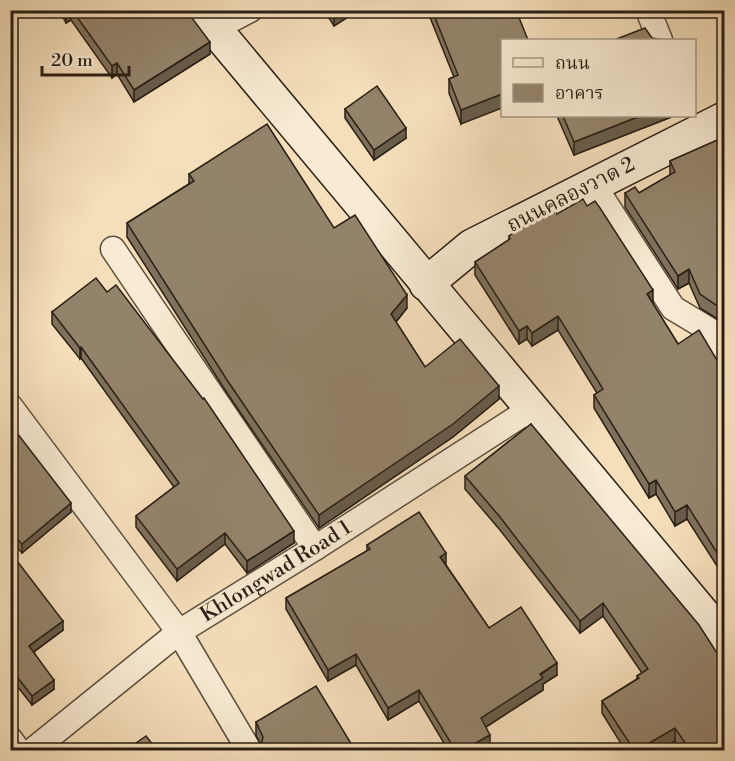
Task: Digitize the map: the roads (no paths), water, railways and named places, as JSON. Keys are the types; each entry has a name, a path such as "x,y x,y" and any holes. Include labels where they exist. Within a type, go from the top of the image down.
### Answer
{"street":[{"path":"250,10 206,20 724,639"},
{"path":"648,10 660,39"},
{"name":"ถนนคลองวาด 2","path":"426,285 472,246 594,184 705,122"},
{"path":"594,184 673,308 708,329 724,356"},
{"path":"113,249 315,548"},
{"path":"10,406 179,632 249,750"},
{"name":"Khlongwad Road 1","path":"33,750 179,632 315,548 531,409"},
{"path":"10,739 18,750"}]}
